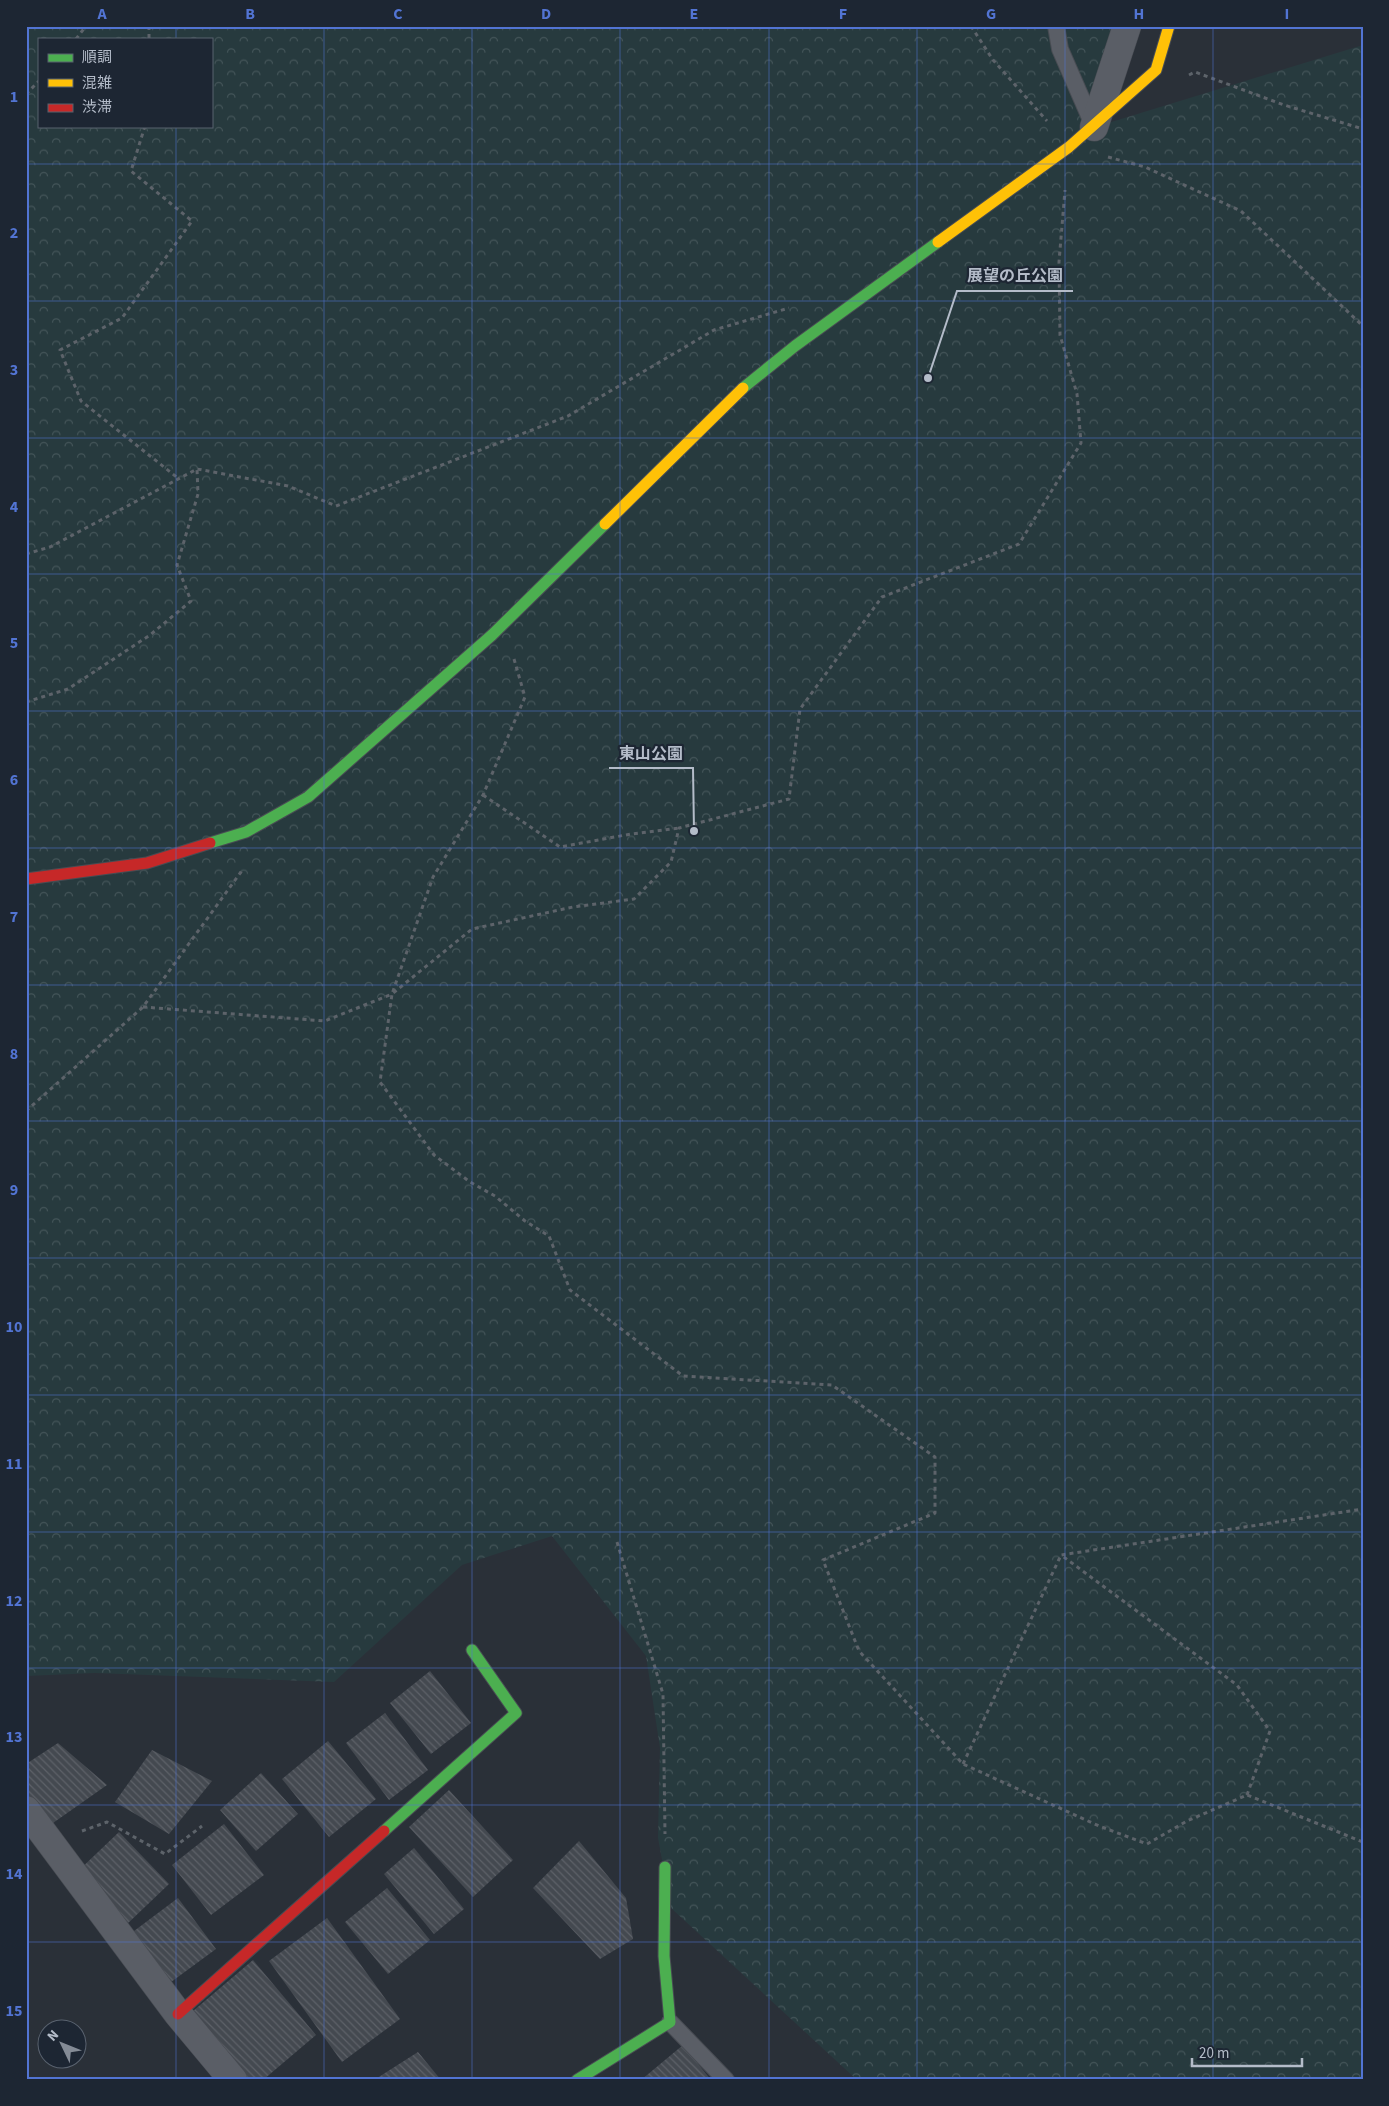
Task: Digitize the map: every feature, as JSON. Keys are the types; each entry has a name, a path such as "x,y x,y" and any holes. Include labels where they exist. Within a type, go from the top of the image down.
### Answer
{"street":[{"path":"1094,127 1127,26"},
{"path":"26,879 148,863 246,832 308,797 492,635 744,387 795,346 1094,127 1156,70 1169,26"},
{"path":"178,2014 516,1713 472,1650"},
{"path":"26,1810 178,2014 233,2080"},
{"path":"577,2080 670,2022 664,1956 665,1867"}],"lane":[{"path":"1056,26 1060,48 1094,127"},
{"path":"670,2022 726,2080"}],"path":[{"path":"77,38 86,26"},
{"path":"971,26 993,60 1069,147 1145,168 1241,211 1363,326"},
{"path":"1187,76 1195,72 1284,105 1363,129"},
{"path":"26,94 38,82"},
{"path":"144,128 131,171 192,221 122,318 60,350 81,402 179,479"},
{"path":"483,795 560,847 631,834 679,828 789,799 800,708 882,597 1019,544 1081,442 1077,394 1060,335 1059,262 1069,147"},
{"path":"26,554 50,547 197,469 288,486 336,506 568,416 714,330 790,308"},
{"path":"26,702 68,689 150,635 190,601 177,565 198,494 197,469"},
{"path":"492,635 514,659 525,697 483,795 433,877 392,994 380,1082 434,1155 470,1182 495,1196 525,1221 549,1236 570,1290 683,1376 832,1385 935,1457 935,1513 823,1560 859,1651 962,1764 1099,1826 1147,1844 1187,1821 1247,1795 1363,1842"},
{"path":"143,1007 325,1022 392,994 472,930 573,907 634,899 671,862 679,828"},
{"path":"26,1111 143,1007 241,872 246,832"},
{"path":"1061,1555 1363,1509"},
{"path":"617,1542 664,1694 665,1867"},
{"path":"962,1764 1061,1555"},
{"path":"1061,1555 1237,1685 1270,1731 1247,1795"},
{"path":"50,1842 107,1822 165,1854 202,1826"}],"green space":[{"path":"26,26 1120,26 1095,127 1363,45 1363,2080 857,2080 671,1908 658,1838 660,1748 646,1656 552,1536 462,1565 334,1682 95,1673 26,1676"}],"building":[{"path":"430,1671 471,1723 431,1754 390,1703"},
{"path":"385,1713 428,1770 389,1800 346,1743"},
{"path":"328,1741 376,1799 329,1837 282,1779"},
{"path":"58,1743 107,1785 53,1823 26,1799 26,1764"},
{"path":"152,1750 212,1781 169,1834 115,1802"},
{"path":"261,1773 298,1814 256,1851 220,1810"},
{"path":"449,1790 513,1860 473,1897 409,1827"},
{"path":"224,1824 264,1875 211,1915 172,1865"},
{"path":"119,1832 169,1884 125,1926 75,1874"},
{"path":"579,1841 626,1898 633,1939 600,1959 533,1888"},
{"path":"414,1848 464,1909 434,1934 384,1874"},
{"path":"387,1888 430,1940 388,1974 345,1922"},
{"path":"178,1898 216,1949 167,1985 130,1934"},
{"path":"327,1918 400,2019 342,2062 269,1961"},
{"path":"253,1960 316,2035 263,2080 240,2080 186,2017"},
{"path":"683,2045 711,2080 641,2080"},
{"path":"418,2052 441,2080 374,2080"}],"traffic: fast":[{"path":"743,388 795,346 938,242"},
{"path":"210,843 246,832 308,797 492,635 605,524"},
{"path":"384,1831 516,1713 472,1650"},
{"path":"577,2080 670,2022 664,1956 665,1867"}],"traffic: slow":[{"path":"938,242 1069,147 1156,70 1169,26"},
{"path":"605,524 743,388"}],"traffic: jam":[{"path":"26,879 147,863 210,843"},
{"path":"178,2014 384,1831"}],"place":[{"name":"展望の丘公園","path":"928,378"},
{"name":"東山公園","path":"694,831"}]}
